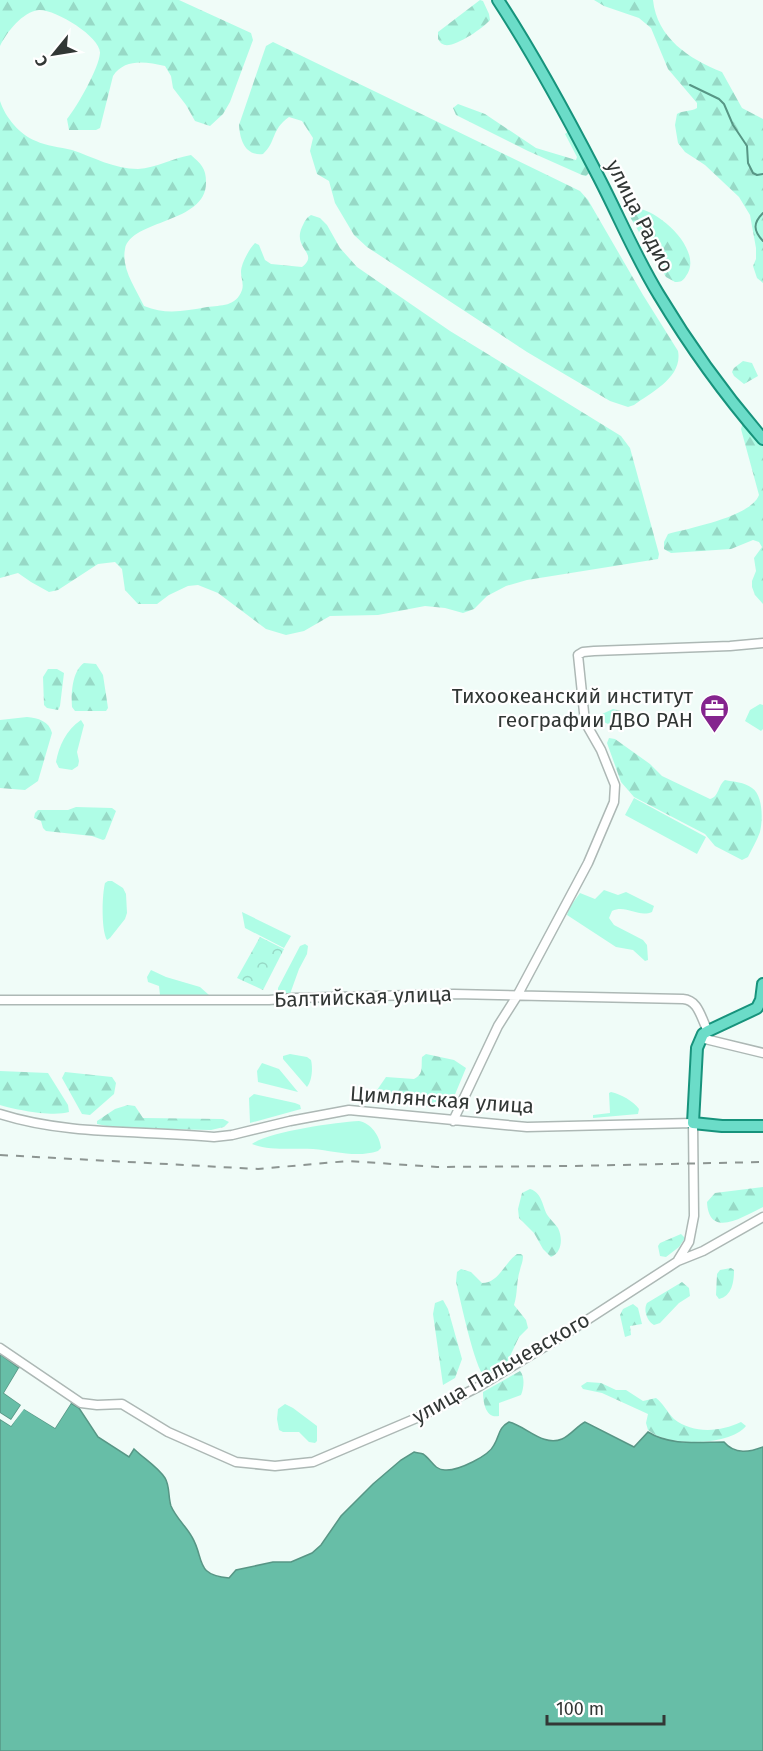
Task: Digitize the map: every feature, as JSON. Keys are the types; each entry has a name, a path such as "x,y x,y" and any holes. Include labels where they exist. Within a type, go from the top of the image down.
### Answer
{"main road":[{"name":"улица Радио","path":"498,0 597,173 635,254 659,296 696,351 763,439"},
{"path":"763,984 761,1000 757,1008 704,1035 697,1048 693,1123 763,1126"}],"street":[{"path":"453,1121 498,1026 517,996 588,863 614,802 615,785 601,750 585,722 577,659 580,654 594,651 763,643"},
{"name":"Балтийская улица","path":"0,1000 269,1000 454,994 689,1000 698,1009 704,1035"},
{"path":"704,1035 763,1053"},
{"name":"Цимлянская улица","path":"0,1114 82,1128 214,1137 349,1110 527,1127 693,1123"},
{"path":"678,1261 689,1242 692,1229 693,1123"},
{"name":"улица Пальчевского","path":"0,1348 81,1403 122,1404 168,1432 226,1459 246,1464 275,1466 313,1462 419,1417 478,1387 564,1335 678,1261 703,1251 763,1217"}],"green space":[{"path":"0,0 179,0 251,33 253,40 230,102 223,114 210,126 195,121 173,88 171,76 165,66 136,63 124,66 113,76 100,128 69,130 67,119 82,97 96,68 100,53 98,47 93,39 76,25 55,14 39,10 21,19 0,46"},
{"path":"480,0 483,1 490,20 476,32 456,43 445,45 441,43 438,39 438,32"},
{"path":"594,0 653,0 661,25 668,36 687,54 722,72 742,108 763,119 763,283 757,278 753,266 756,259 756,248 750,215 739,197 705,165 685,152 678,143 675,125 677,114 697,108 697,103 668,69 651,28 639,18 604,6"},
{"path":"273,42 580,191 588,200 678,351 676,369 671,376 665,383 634,405 628,407 610,401 527,352 367,247 354,235 335,203 329,181 317,174 310,151 313,138 302,121 289,117 283,122 263,154 248,150 242,141 239,125 266,46"},
{"path":"0,101 9,119 30,138 112,165 138,169 191,155 198,161 205,173 206,182 203,196 195,206 140,232 130,239 125,249 125,264 133,286 144,306 152,309 175,311 223,305 236,300 242,290 242,265 255,243 259,245 265,260 271,264 302,267 308,258 300,241 302,227 311,215 320,218 327,225 340,248 357,267 450,331 621,436 630,448 659,554 658,559 527,580 506,586 487,596 474,609 463,613 425,606 378,615 330,616 304,631 286,635 266,629 218,593 198,585 188,586 157,604 138,604 125,590 122,569 115,562 98,564 58,590 49,592 18,573 0,578"},
{"path":"458,104 485,114 536,148 576,160 577,157 565,134 569,131 591,171 586,176 582,175 456,115 453,108"},
{"path":"633,208 643,210 665,222 684,243 689,255 690,266 683,280 675,282 666,277 630,217 629,212"},
{"path":"743,361 752,363 758,376 744,384 732,372"},
{"path":"743,422 748,423 763,446 763,604 755,595 752,587 756,571 754,558 762,547 759,542 753,540 731,549 671,553 664,549 664,542 668,534 704,525 744,510 754,503 759,495 741,429"},
{"path":"84,663 96,664 103,675 108,708 106,711 75,711 72,707 75,677"},
{"path":"48,669 57,669 64,673 58,710 47,708 44,705 43,677"},
{"path":"760,704 763,705 763,729 761,731 745,721 750,710"},
{"path":"613,709 629,713 628,718 616,728 600,720 602,714"},
{"path":"27,717 42,721 52,733 38,781 25,790 0,788 0,720"},
{"path":"81,720 84,725 77,752 78,766 72,770 59,768 56,762 61,744 67,733"},
{"path":"609,738 615,739 650,764 662,776 710,799 715,796 725,780 742,783 756,791 762,821 760,832 748,857 742,860 715,846 705,834 634,797 621,782 607,743"},
{"path":"634,798 706,837 697,854 625,815"},
{"path":"76,807 112,808 116,811 105,839 46,831 41,821 34,818 38,810 68,810"},
{"path":"108,881 123,888 126,894 127,913 125,919 107,940 103,921 103,904 105,883"},
{"path":"604,890 618,895 626,892 654,906 652,912 647,913 617,909 612,911 609,918 614,925 643,940 647,945 648,960 645,961 633,950 616,947 567,915 569,908 580,893 595,899"},
{"path":"242,912 291,936 284,948 245,928"},
{"path":"260,937 284,949 263,990 237,978"},
{"path":"305,944 308,946 307,954 289,996 278,996 278,988 300,946"},
{"path":"151,970 200,987 209,995 160,995 159,986 148,982 147,977"},
{"path":"290,1054 311,1060 312,1074 307,1087 283,1059 283,1056"},
{"path":"426,1054 454,1060 466,1068 451,1104 442,1108 378,1103 375,1093 386,1077 414,1079 421,1072 422,1057"},
{"path":"262,1063 279,1069 298,1092 258,1082 257,1071"},
{"path":"0,1071 48,1073 68,1105 69,1112 44,1113 0,1105"},
{"path":"65,1072 112,1077 116,1083 114,1094 90,1115 82,1114 62,1078"},
{"path":"609,1093 634,1103 639,1109 638,1114 593,1118 593,1115 610,1113"},
{"path":"254,1094 295,1103 300,1105 301,1109 250,1123 249,1098"},
{"path":"128,1105 135,1106 143,1118 223,1119 229,1122 224,1127 211,1130 116,1128 97,1124 97,1121 115,1109"},
{"path":"359,1121 371,1127 377,1135 381,1148 378,1151 354,1154 313,1149 274,1148 252,1144 272,1135"},
{"path":"763,1187 763,1207 747,1215 721,1223 714,1220 709,1213 707,1202 715,1193"},
{"path":"530,1189 540,1197 548,1216 560,1232 559,1249 551,1257 543,1249 534,1233 519,1218 518,1209 522,1193"},
{"path":"681,1234 685,1238 679,1247 666,1257 660,1256 658,1246 660,1243"},
{"path":"517,1254 521,1254 523,1258 514,1305 526,1320 528,1328 519,1337 505,1367 485,1378 468,1333 456,1282 457,1272 461,1269 471,1272 482,1283 488,1282 493,1280"},
{"path":"731,1268 734,1270 731,1288 727,1295 719,1299 716,1295 717,1274 720,1270"},
{"path":"682,1282 689,1288 690,1296 679,1303 660,1323 654,1325 646,1315 647,1303"},
{"path":"443,1300 448,1309 462,1359 455,1378 443,1385 433,1314 435,1303"},
{"path":"633,1304 638,1308 642,1324 630,1326 631,1335 625,1337 620,1315 623,1309"},
{"path":"520,1371 524,1382 521,1395 499,1403 499,1416 488,1413 483,1392"},
{"path":"587,1382 601,1383 616,1390 626,1390 643,1401 656,1398 674,1419 690,1427 707,1430 724,1428 741,1422 746,1426 738,1433 713,1441 683,1441 657,1436 648,1430 646,1423 648,1414 602,1393 583,1389 581,1386"},
{"path":"285,1404 317,1426 315,1443 309,1442 299,1432 279,1430 278,1409"}],"shaded area":[{"path":"0,1354 19,1368 4,1393 21,1405 11,1420 0,1413"},
{"path":"71,1403 79,1408 98,1437 129,1457 134,1449 162,1474 168,1484 171,1506 192,1537 205,1570 229,1578 236,1570 273,1562 291,1562 312,1553 321,1545 341,1516 373,1484 414,1452 426,1456 441,1470 451,1470 473,1462 486,1454 494,1445 501,1429 509,1422 541,1438 555,1441 562,1439 585,1422 634,1447 648,1432 675,1441 724,1442 738,1451 763,1447 763,1751 0,1751 0,1419 11,1426 23,1408 55,1428"}],"pier":[{"path":"19,1368 22,1370 8,1393 24,1405 54,1424 69,1401 71,1403 55,1428 24,1409 11,1426 0,1419 0,1413 11,1420 21,1405 4,1393"}],"waterway":[{"path":"690,85 719,99 724,104 733,125 747,146 748,163 753,173 763,174"},
{"path":"763,213 757,220 756,227 763,241"}],"railway":[{"path":"0,1155 258,1169 348,1161 437,1167 763,1162"}],"place":[{"name":"Тихоокеанский институт географии ДВО РАН","path":"714,734"}]}
